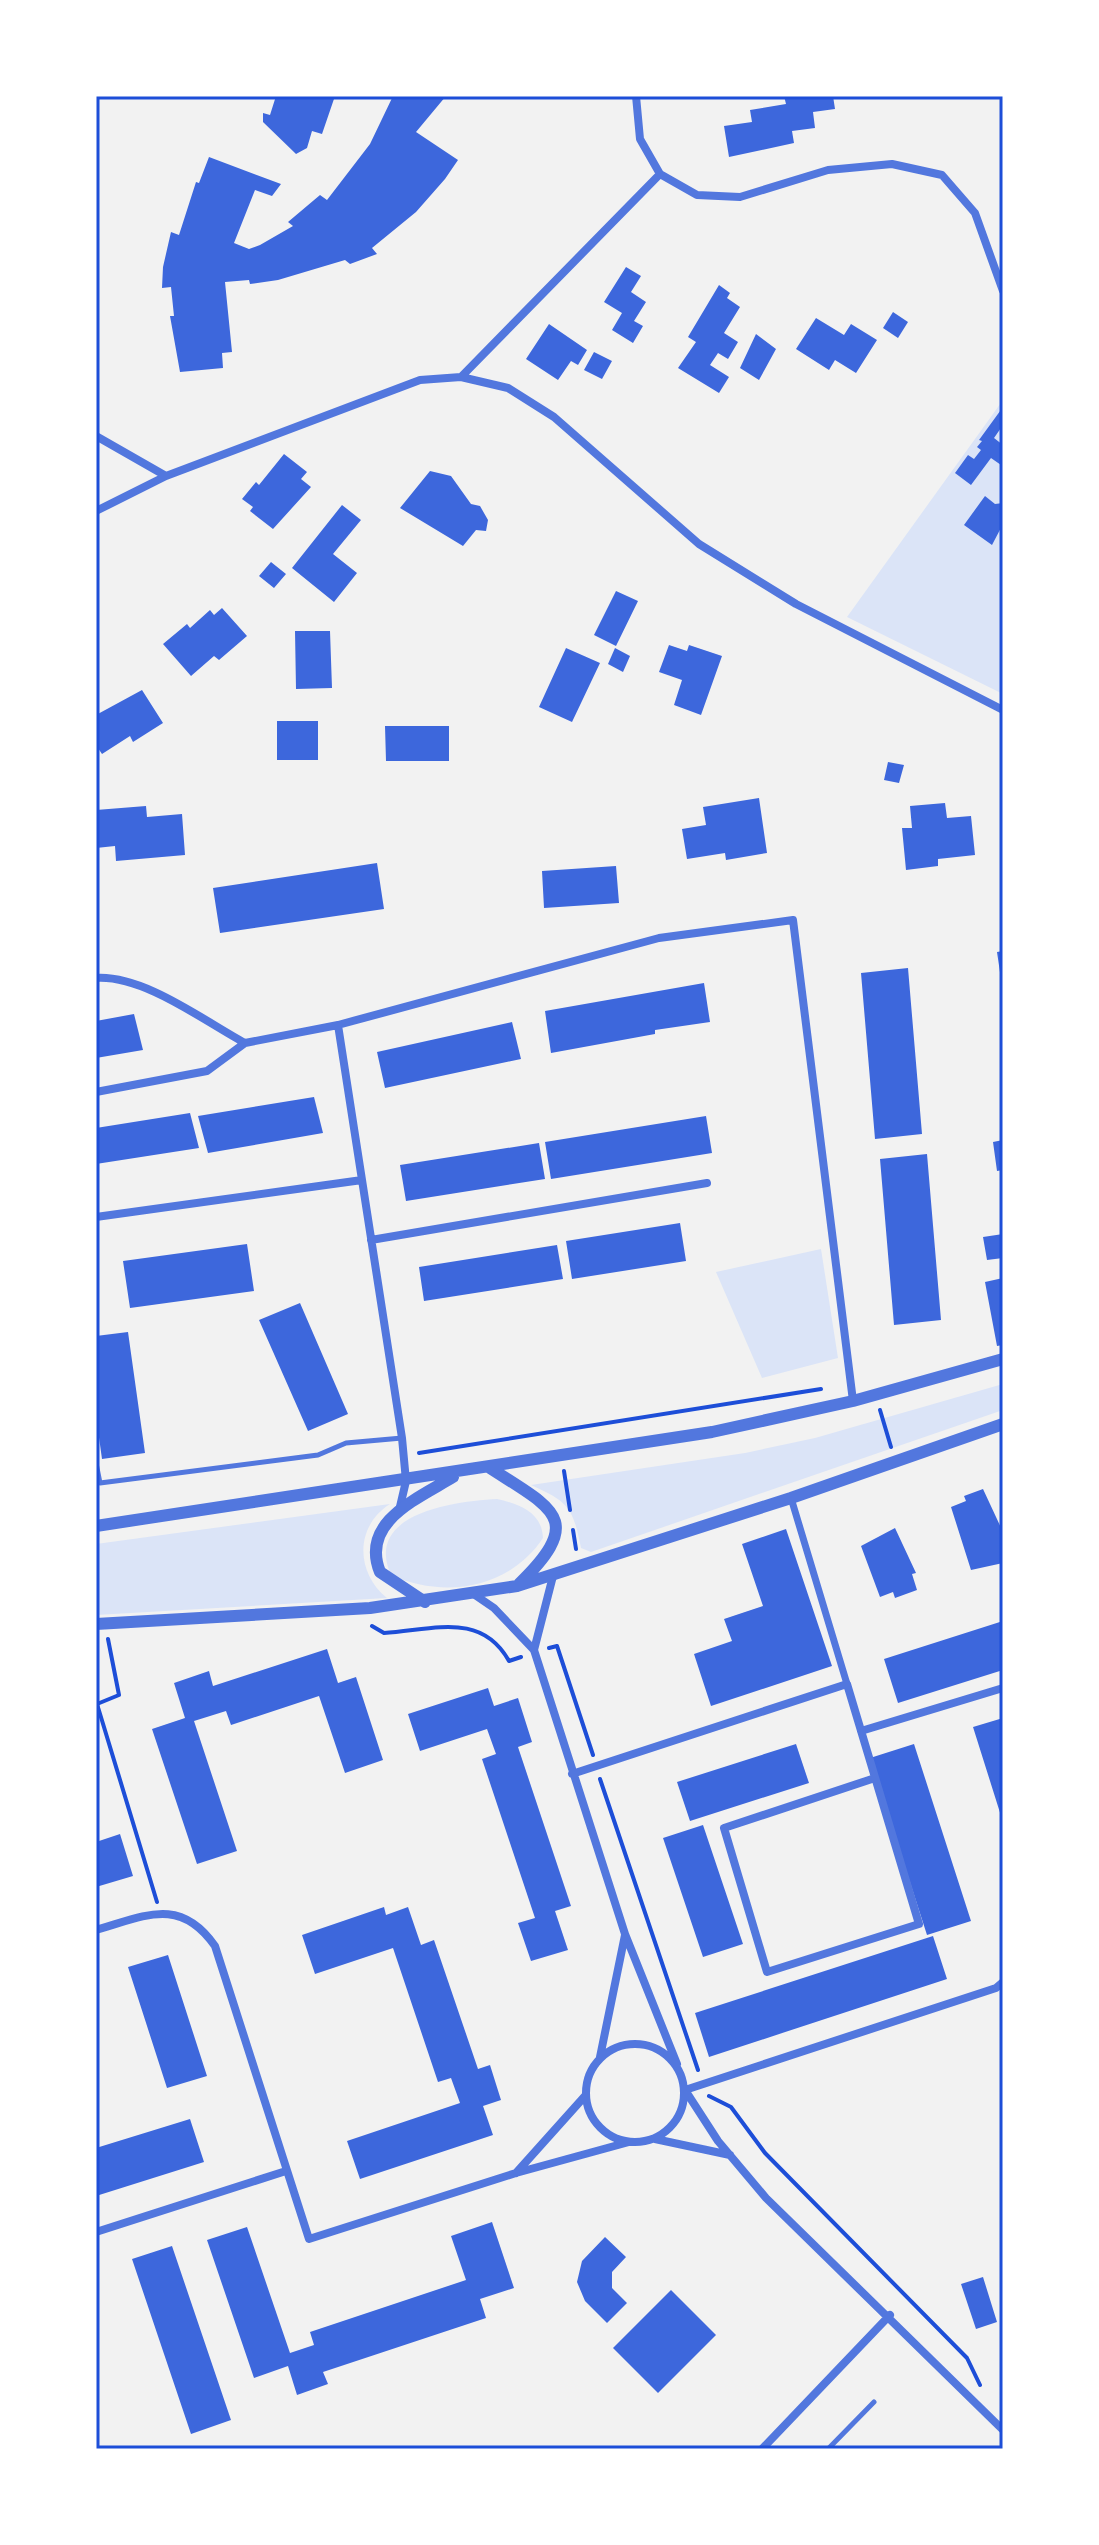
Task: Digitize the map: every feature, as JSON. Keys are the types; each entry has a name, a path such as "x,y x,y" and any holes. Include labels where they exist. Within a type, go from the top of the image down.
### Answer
{"street":[{"path":"636,96 640,139 660,174 697,195 740,197 828,170 892,164 942,175 975,213 1003,291"},
{"path":"461,377 660,174"},
{"path":"96,511 166,476 420,380 461,377 508,388 554,417 699,544 796,604 1003,710"},
{"path":"96,436 166,476"},
{"path":"96,1092 207,1071 245,1043 338,1025 659,938 793,920 853,1401"},
{"path":"96,978 126,981 148,989 245,1043"},
{"path":"338,1025 402,1438 406,1481 399,1511"},
{"path":"96,1217 362,1180"},
{"path":"371,1240 707,1183"},
{"path":"96,1526 712,1432 853,1401 1003,1359"},
{"path":"100,1624 299,1613 425,1602 517,1586 791,1498 1003,1424"},
{"path":"490,1468 542,1503 554,1515 557,1526 556,1539 547,1555 517,1586"},
{"path":"425,1602 389,1581 374,1558 379,1531 399,1511 459,1473"},
{"path":"791,1498 919,1924 767,1972 724,1828 875,1778"},
{"path":"534,1650 553,1576"},
{"path":"475,1595 494,1608 534,1650 625,1934 685,2090 730,2155 766,2198 890,2315 1003,2430"},
{"path":"572,1774 847,1684"},
{"path":"861,1731 1003,1688"},
{"path":"96,1930 161,1912 178,1915 194,1924 215,1946 309,2239 516,2173 629,2142 655,2139 730,2155"},
{"path":"516,2173 585,2096 591,2069 600,2057 625,1934"},
{"path":"685,2090 996,1988 1003,1982"},
{"path":"600,2057 625,2044 653,2046 677,2064"},
{"path":"655,2139 674,2124 683,2109 685,2090"},
{"path":"585,2096 594,2121 609,2135 629,2142"},
{"path":"96,2232 286,2171"},
{"path":"762,2449 890,2315"}],"lane":[{"path":"96,1463 100,1483 318,1455 346,1443 402,1438"},
{"path":"828,2449 874,2402"}],"path":[{"path":"404,1460 427,1450 851,1384"},
{"path":"876,1394 896,1461"},
{"path":"100,1624 119,1695 97,1704 161,1912"}],"shaded area":[{"path":"1003,400 1003,694 847,617"},
{"path":"821,1249 838,1358 762,1378 716,1272"},
{"path":"1003,1384 1003,1410 591,1552 581,1548 572,1515 567,1508 554,1496 531,1485 745,1453 815,1438"},
{"path":"497,1499 528,1511 542,1529 543,1538 512,1569 474,1585 453,1587 432,1587 391,1575 386,1554 390,1537 401,1524 418,1514 438,1508"},
{"path":"390,1504 370,1525 363,1550 369,1576 387,1598 96,1615 96,1544"}],"building":[{"path":"276,96 335,96 322,134 312,131 307,148 296,154 263,122 263,113 270,115"},
{"path":"393,96 446,96 416,132 458,160 445,179 416,212 372,248 377,254 350,264 345,260 278,280 250,284 249,280 225,282 232,352 222,353 223,368 180,372 170,316 174,316 171,287 162,288 163,267 171,232 179,235 196,182 199,183 209,157 281,184 272,196 255,190 234,243 249,249 293,226 288,222 320,195 327,200 370,144"},
{"path":"784,96 833,96 835,109 813,112 815,128 792,131 794,143 729,157 724,126 752,122 750,110 786,104"},
{"path":"626,267 641,276 631,292 646,302 634,321 643,326 633,343 612,330 622,313 604,302"},
{"path":"719,285 730,293 727,298 740,307 724,333 738,342 728,359 718,353 710,365 729,377 719,393 678,368 696,342 688,337"},
{"path":"893,312 908,322 898,338 883,328"},
{"path":"816,318 844,335 851,324 877,340 856,373 835,360 829,370 796,349"},
{"path":"549,324 587,350 578,365 571,361 558,380 526,359"},
{"path":"756,334 776,349 759,380 740,368"},
{"path":"594,352 612,361 602,379 584,370"},
{"path":"1003,407 1003,425 994,438 1003,445 1003,462 1001,465 991,458 971,485 955,473 968,455 974,459 981,450 977,447 982,441 979,440"},
{"path":"284,454 307,472 301,479 311,487 273,529 250,511 253,507 242,499 256,482 259,485"},
{"path":"430,471 451,476 471,504 480,506 488,520 486,531 476,530 463,546 400,508"},
{"path":"985,496 995,504 1003,503 1003,524 992,545 964,525"},
{"path":"342,505 361,520 333,554 357,573 334,602 292,568"},
{"path":"271,562 286,574 274,588 259,576"},
{"path":"616,591 638,601 616,646 594,635"},
{"path":"222,608 247,636 219,660 214,656 191,676 163,644 187,624 190,628 210,610 214,615"},
{"path":"295,631 330,631 332,688 296,689"},
{"path":"669,645 687,651 689,645 722,656 701,715 674,705 682,680 659,672"},
{"path":"566,648 600,663 572,722 539,707"},
{"path":"615,648 630,656 623,672 608,664"},
{"path":"142,690 163,723 133,742 130,736 102,754 96,745 96,715"},
{"path":"277,721 318,721 318,760 277,760"},
{"path":"385,726 449,726 449,761 386,761"},
{"path":"888,762 904,765 899,783 884,780"},
{"path":"759,798 767,853 726,860 725,853 687,859 682,829 706,825 703,807"},
{"path":"945,803 947,818 971,816 975,855 938,859 938,866 906,870 902,828 912,828 910,806"},
{"path":"146,806 147,817 182,814 185,855 116,861 115,846 96,848 96,810"},
{"path":"377,863 384,909 220,933 213,888"},
{"path":"616,866 619,903 544,908 542,871"},
{"path":"1003,951 1003,979 1001,979 997,952"},
{"path":"908,968 922,1134 875,1139 861,973"},
{"path":"704,983 710,1022 655,1030 655,1034 551,1053 545,1011"},
{"path":"134,1014 143,1050 96,1058 96,1021"},
{"path":"512,1022 521,1059 385,1088 377,1052"},
{"path":"314,1097 323,1133 208,1153 198,1116"},
{"path":"190,1113 199,1148 96,1164 96,1128"},
{"path":"706,1116 712,1153 551,1179 545,1142"},
{"path":"1003,1140 1003,1170 997,1171 993,1142"},
{"path":"539,1143 545,1179 406,1201 400,1165"},
{"path":"927,1154 941,1320 894,1325 880,1159"},
{"path":"680,1223 686,1261 572,1279 566,1241"},
{"path":"1003,1234 1003,1258 987,1260 983,1237"},
{"path":"247,1244 254,1291 130,1308 123,1261"},
{"path":"557,1245 563,1279 424,1301 419,1267"},
{"path":"1003,1278 1003,1345 997,1346 985,1282"},
{"path":"300,1303 348,1414 308,1431 259,1320"},
{"path":"128,1332 145,1453 102,1459 96,1416 96,1336"},
{"path":"983,1489 1003,1532 1003,1563 971,1570 951,1507 966,1501 964,1496"},
{"path":"895,1528 916,1573 912,1574 917,1590 895,1598 893,1592 880,1597 861,1546"},
{"path":"786,1529 832,1666 711,1706 694,1654 732,1641 724,1619 763,1606 742,1544"},
{"path":"1003,1621 1003,1670 898,1703 884,1659"},
{"path":"327,1649 338,1683 356,1677 383,1760 345,1773 319,1696 231,1725 226,1711 194,1721 237,1851 197,1864 152,1729 185,1718 174,1683 209,1671 213,1686"},
{"path":"488,1688 494,1706 518,1698 532,1742 518,1747 571,1906 555,1911 568,1950 531,1961 518,1923 535,1918 482,1759 496,1754 487,1729 420,1751 408,1714"},
{"path":"1003,1718 1003,1819 1002,1819 973,1727"},
{"path":"796,1744 809,1783 690,1821 677,1782"},
{"path":"914,1744 971,1921 927,1935 870,1758"},
{"path":"703,1825 743,1944 703,1957 663,1838"},
{"path":"120,1834 133,1876 96,1887 96,1842"},
{"path":"384,1907 386,1915 408,1907 421,1945 434,1940 478,2069 490,2065 501,2100 483,2106 493,2135 360,2179 347,2141 460,2103 451,2078 438,2082 393,1948 315,1974 302,1935"},
{"path":"933,1936 947,1979 709,2057 695,2013"},
{"path":"168,1955 207,2076 167,2088 128,1967"},
{"path":"190,2119 204,2162 96,2196 96,2148"},
{"path":"492,2222 514,2288 480,2299 486,2318 323,2372 328,2384 297,2395 288,2366 254,2378 207,2240 247,2227 290,2353 314,2345 310,2332 466,2280 451,2236"},
{"path":"605,2237 626,2257 612,2272 612,2288 627,2303 607,2323 585,2301 577,2282 582,2261"},
{"path":"172,2246 231,2420 191,2434 132,2259"},
{"path":"983,2277 997,2322 976,2329 961,2284"},
{"path":"671,2290 716,2335 658,2393 613,2348"}]}
